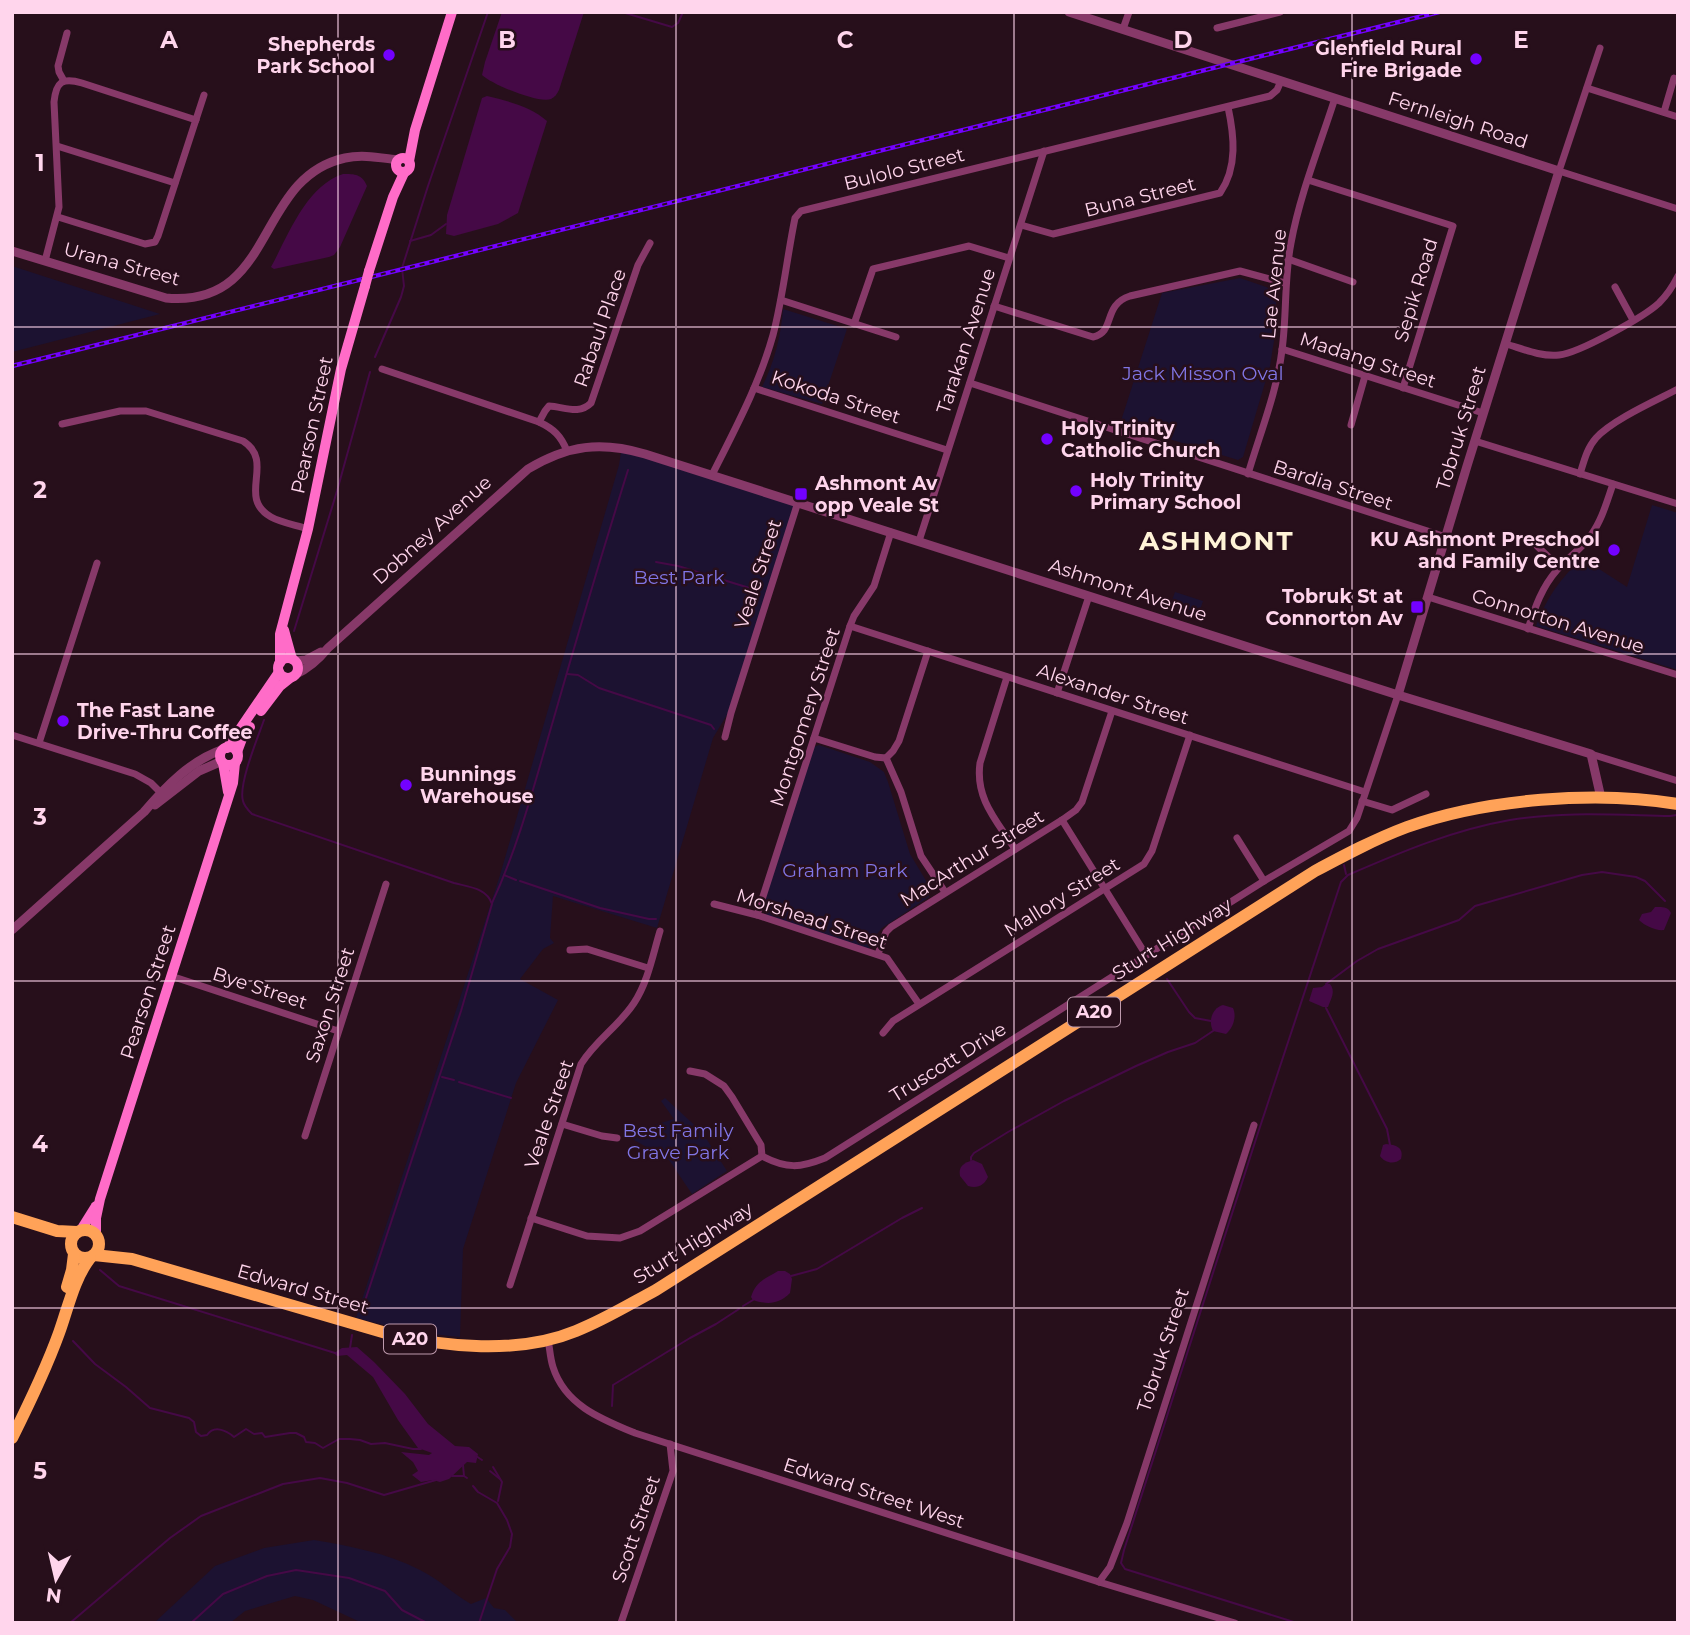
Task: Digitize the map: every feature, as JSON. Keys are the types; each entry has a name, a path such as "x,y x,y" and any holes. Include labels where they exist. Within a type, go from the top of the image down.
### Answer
{"highway":[{"name":"Sturt Highway","path":"548,1340 574,1332 656,1290 1315,871 1360,847 1408,827 1490,807 1536,801 1601,798 1678,804"},
{"name":"A20","path":"12,1217 57,1231 90,1230 97,1237"},
{"name":"A20","path":"12,1225 52,1238 83,1258 92,1256"},
{"path":"12,1419 51,1332 70,1278 72,1240 79,1231"},
{"name":"Edward Street","path":"97,1237 132,1259 386,1334 449,1345 516,1345 548,1340"},
{"path":"12,1438 30,1403 81,1272 99,1248 97,1237"},
{"name":"Edward Street","path":"92,1256 132,1259"}],"main road":[{"name":"Pearson Street","path":"280,668 281,634 308,529 338,382 401,165 415,130 452,12"},
{"path":"280,668 282,676 293,676 298,666 293,660 283,626"},
{"path":"231,753 285,659 293,660"},
{"name":"Dobney Avenue","path":"231,753 280,686 293,676"},
{"name":"Pearson Street","path":"97,1237 96,1218 100,1199 171,976 229,796 233,783 231,753 221,753 229,796"},
{"name":"Pearson Street","path":"79,1231 100,1199"}],"street":[{"name":"Fernleigh Road","path":"1069,12 1678,209"},
{"path":"1123,29 1129,12"},
{"path":"1217,28 1280,12"},
{"path":"64,81 58,66 67,33"},
{"name":"Tobruk Street","path":"1357,818 1600,48"},
{"path":"1664,112 1674,78"},
{"path":"44,261 58,217 54,119 55,92 58,85 72,80 82,82 196,120"},
{"name":"Bulolo Street","path":"712,475 754,388 772,337 795,218 801,211 1228,107 1273,94 1281,82"},
{"path":"1587,88 1678,117"},
{"path":"58,217 149,244 155,242 204,95"},
{"name":"Lae Avenue","path":"1248,474 1275,388 1282,349 1285,283 1291,239 1335,98"},
{"name":"Buna Street","path":"1021,225 1053,234 1220,193 1230,170 1234,150 1228,107"},
{"path":"57,146 175,183"},
{"name":"Tarakan Avenue","path":"919,541 1044,151"},
{"name":"Urana Street","path":"12,251 166,298 180,299 208,293 222,287 244,268 285,201 301,181 320,168 354,157 370,157 401,165"},
{"name":"Sepik Road","path":"1308,180 1452,226 1403,388"},
{"name":"Rabaul Place","path":"539,422 549,406 575,410 585,409 591,403 639,265 650,243"},
{"path":"854,324 873,269 969,246 1009,258"},
{"path":"1288,259 1353,282"},
{"path":"994,306 1093,337 1104,332 1115,304 1130,296 1240,271 1285,283"},
{"path":"1506,344 1557,355 1581,349 1648,312 1660,302 1678,276"},
{"path":"1615,287 1633,320"},
{"path":"781,300 896,337"},
{"name":"Madang Street","path":"1282,349 1483,413"},
{"path":"382,369 539,422 562,438 567,451"},
{"path":"1351,425 1365,376"},
{"name":"Bardia Street","path":"970,383 1446,537"},
{"name":"Kokoda Street","path":"754,388 947,450"},
{"path":"1580,474 1590,446 1604,430 1678,389"},
{"path":"62,425 120,411 146,411 243,441 256,453 256,497 263,510 277,520 308,529"},
{"path":"1475,441 1678,504"},
{"name":"Ashmont Avenue","path":"567,451 594,446 628,449 1398,695 1678,781"},
{"name":"Dobney Avenue","path":"293,676 310,667 517,477 541,461 567,451"},
{"path":"1528,629 1539,596 1559,567 1583,546 1593,532 1614,484"},
{"name":"Veale Street","path":"725,737 798,502"},
{"name":"Montgomery Street","path":"757,915 850,626 874,586 891,532"},
{"path":"1537,546 1559,567"},
{"path":"39,743 97,564"},
{"path":"1057,693 1089,596"},
{"name":"Connorton Avenue","path":"1428,597 1678,675"},
{"name":"Alexander Street","path":"850,626 1366,792"},
{"name":"Dobney Avenue","path":"293,660 306,660 328,648"},
{"path":"886,758 899,741 928,651"},
{"path":"1007,677 980,763 978,778 987,805 1015,849"},
{"name":"MacArthur Street","path":"878,954 888,930 1076,810 1082,802 1112,711"},
{"path":"12,735 135,774 151,783 163,796"},
{"name":"Mallory Street","path":"883,1033 893,1021 1104,890 1149,858 1190,735"},
{"path":"814,738 886,758"},
{"path":"12,930 163,796 194,764 209,755 231,753"},
{"path":"1591,754 1601,798"},
{"path":"886,758 901,792 917,848 945,892"},
{"path":"163,796 199,771 223,762"},
{"path":"1362,801 1392,810 1426,794"},
{"name":"Truscott Drive","path":"762,1156 793,1167 825,1158 1264,881 1343,835 1357,818"},
{"path":"1062,820 1146,955"},
{"path":"1237,838 1264,881"},
{"name":"Saxon Street","path":"305,1136 386,884"},
{"name":"Morshead Street","path":"714,904 757,915 889,959 919,1004"},
{"name":"Veale Street","path":"510,1285 581,1064 597,1042 635,1002 660,931"},
{"path":"570,950 587,949 648,968"},
{"name":"Bye Street","path":"171,976 338,1031"},
{"path":"531,1218 587,1236 620,1238 640,1231 762,1156 761,1145 724,1086 705,1074 690,1071"},
{"path":"562,1124 617,1138"},
{"name":"Tobruk Street","path":"1099,1582 1110,1567 1127,1523 1254,1125"},
{"name":"Edward Street West","path":"548,1340 553,1367 559,1380 579,1406 635,1433 1235,1623"},
{"name":"Scott Street","path":"621,1623 670,1480 673,1464 670,1444"}],"green space":[{"path":"12,266 160,314 12,352"},
{"name":"Jack Misson Oval","path":"1240,278 1272,289 1276,296 1276,328 1270,366 1243,457 1238,460 1120,424 1162,293"},
{"path":"783,309 847,329 822,404 762,387 776,349"},
{"name":"Best Park","path":"621,452 796,503 728,713 713,738 657,928 553,896 550,938 554,943 543,949 520,979 558,1000 516,1083 463,1249 460,1337 408,1330 356,1318 500,875"},
{"path":"1652,505 1678,513 1678,670 1536,626 1555,589 1582,558 1627,587"},
{"path":"1175,592 1203,601 1199,613 1171,603"},
{"name":"Graham Park","path":"819,745 870,762 884,772 910,854 931,889 929,897 882,928 874,945 867,949 766,915 762,907 814,747"},
{"name":"Best Family Grave Park","path":"665,1098 702,1132 727,1171 692,1194 669,1160 629,1137 627,1133 674,1119 661,1101"},
{"path":"314,1540 395,1559 420,1570 471,1604 486,1598 494,1608 505,1610 518,1623 362,1623 313,1600 295,1596 245,1611 230,1623 154,1623 215,1566 264,1548"}],"shaded area":[{"path":"502,12 584,12 559,90 552,98 545,100 526,96 482,75"},
{"path":"487,96 527,108 547,121 518,213 498,224 454,236 446,234 447,215 482,98"},
{"path":"343,174 358,176 367,186 334,255 274,269 271,267 291,227 308,201 330,180"},
{"path":"1655,907 1666,908 1671,913 1664,930 1651,928 1639,920 1642,914 1651,912"},
{"path":"1330,984 1333,989 1328,1007 1309,1001 1313,988"},
{"path":"1223,1005 1233,1008 1235,1015 1226,1034 1213,1031 1211,1023 1214,1012"},
{"path":"1383,1145 1398,1147 1401,1159 1393,1163 1380,1156"},
{"path":"973,1160 982,1164 988,1177 978,1187 968,1186 960,1176 962,1165"},
{"path":"778,1271 790,1274 790,1293 773,1302 753,1300 751,1297 758,1284"},
{"path":"357,1347 405,1394 428,1424 455,1446 469,1447 478,1454 476,1463 467,1462 449,1479 440,1482 421,1482 412,1475 418,1471 413,1462 401,1452 432,1453 418,1448 373,1377 347,1355 337,1356 334,1353 342,1348"}],"waterway":[{"path":"375,357 401,297 404,286 402,268 488,12"},
{"path":"622,12 672,27 678,23 683,12"},
{"path":"410,241 431,235 446,224"},
{"path":"294,631 370,372"},
{"path":"492,903 526,813 628,470"},
{"path":"656,562 756,590"},
{"path":"567,674 578,675 599,688 711,725 714,729"},
{"path":"264,720 243,784 244,803 252,814 477,889 486,895 492,904 461,1011 361,1313"},
{"path":"1297,1623 1125,1569 1121,1563 1341,882 1348,875 1388,858 1489,824 1530,817 1570,815 1677,815"},
{"path":"1344,865 1346,874"},
{"path":"1326,984 1378,949 1459,920 1475,906 1582,875 1602,872 1636,877 1645,881 1665,901"},
{"path":"504,875 516,880"},
{"path":"520,881 600,908 656,919"},
{"path":"1167,979 1195,1018 1211,1021"},
{"path":"1326,1008 1387,1129 1390,1145"},
{"path":"971,1160 974,1153 1064,1101 1136,1066 1195,1043 1213,1031"},
{"path":"442,1077 454,1080"},
{"path":"459,1082 511,1098"},
{"path":"791,1276 817,1269 922,1208"},
{"path":"100,1270 119,1286 335,1353"},
{"path":"743,1306 753,1300"},
{"path":"612,1406 613,1385 739,1309"},
{"path":"350,1348 352,1335"},
{"path":"73,1341 95,1364 150,1408 189,1418 201,1436 217,1429 234,1437 246,1429 254,1434 262,1433 265,1437 296,1433 304,1437 306,1442 323,1448 339,1439 350,1439 421,1449"},
{"path":"476,1456 482,1460"},
{"path":"463,1465 464,1476"},
{"path":"493,1467 502,1482 498,1501"},
{"path":"490,1471 500,1479"},
{"path":"452,1476 467,1478"},
{"path":"70,1623 170,1538 201,1516 283,1484 320,1478 384,1495 436,1480"},
{"path":"473,1486 497,1503 512,1534 510,1547 497,1569 479,1623"},
{"path":"191,1623 223,1594 267,1576 296,1570 349,1578 385,1591 402,1610 427,1623"}],"railway":[{"path":"12,366 1439,12"}],"place":[{"name":"Shepherds Park School","path":"389,55"},
{"name":"Glenfield Rural Fire Brigade","path":"1476,59"},
{"name":"Holy Trinity Catholic Church","path":"1047,439"},
{"name":"Holy Trinity Primary School","path":"1076,491"},
{"name":"Ashmont Av opp Veale St","path":"801,494"},
{"name":"KU Ashmont Preschool and Family Centre","path":"1614,550"},
{"name":"Tobruk St at Connorton Av","path":"1417,607"},
{"name":"The Fast Lane Drive-Thru Coffee","path":"63,721"},
{"name":"Bunnings Warehouse","path":"406,785"}],"district":[{"name":"ASHMONT","path":"1217,541"}]}
